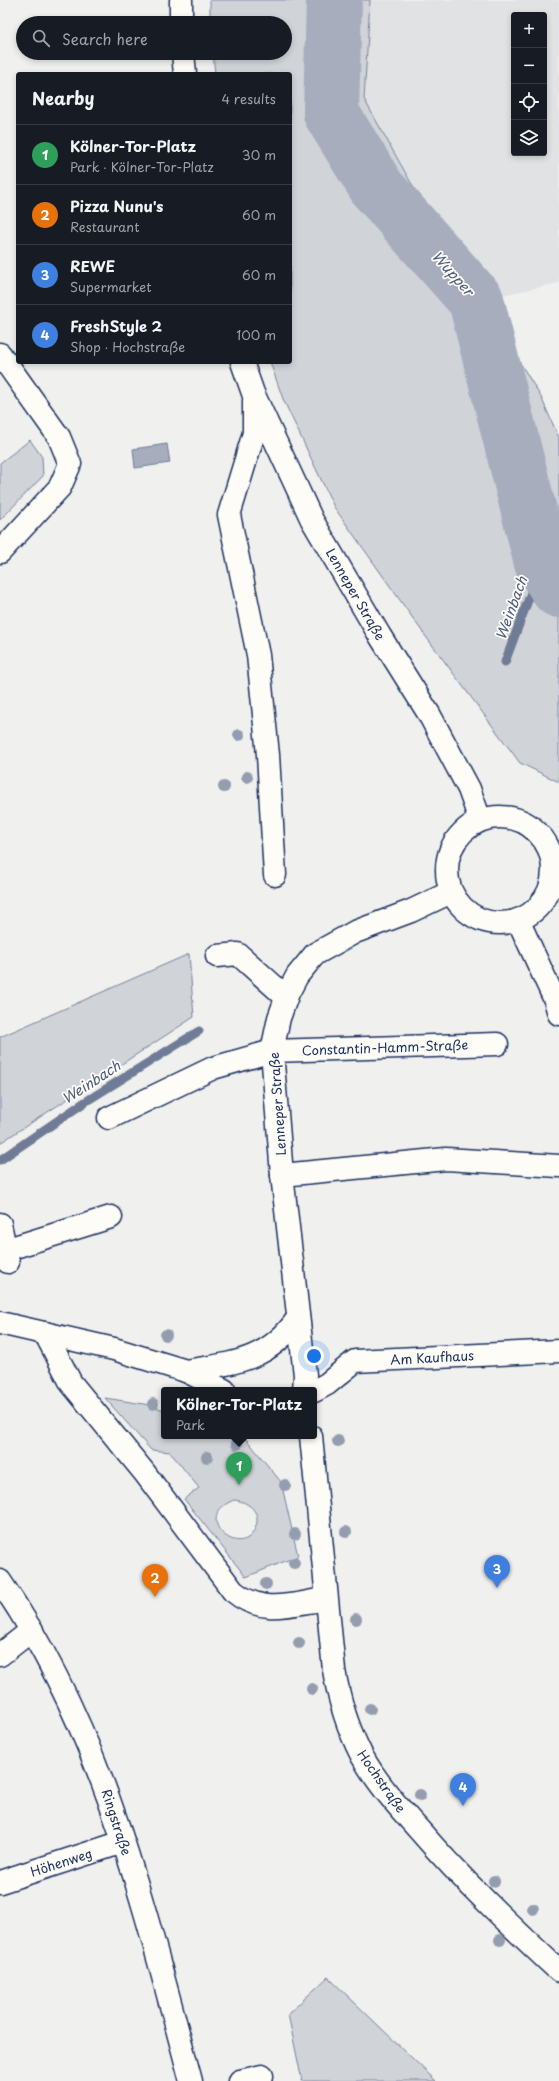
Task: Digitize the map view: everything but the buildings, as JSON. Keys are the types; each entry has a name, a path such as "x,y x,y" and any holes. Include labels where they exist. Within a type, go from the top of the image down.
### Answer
{"street":[{"path":"181,0 181,16"},
{"path":"184,60 185,72"},
{"path":"0,354 59,437 70,464 60,487 0,552"},
{"name":"Lenneper Straße","path":"243,364 253,393 312,520 380,636 429,714 469,789 480,820"},
{"path":"253,393 254,433 229,515 258,655 268,748 275,875"},
{"path":"502,817 514,818 534,829 553,844 552,876 549,890 542,903 518,920 498,923 479,919 462,908 451,892 447,875 448,858 454,842 465,829 480,820 502,817"},
{"name":"Lenneper Straße","path":"304,1387 305,1375 282,1175 272,1051 279,1018 286,997 306,963 325,946 355,932 412,911 451,892"},
{"path":"518,920 555,1000 559,1014"},
{"path":"218,956 238,954 286,997"},
{"name":"Constantin-Hamm-Straße","path":"109,1118 213,1068 272,1051 497,1044"},
{"path":"282,1175 446,1159 559,1166"},
{"path":"0,1224 7,1256 111,1217"},
{"path":"186,1371 228,1364 253,1357 266,1351 282,1338 298,1318"},
{"path":"0,1323 114,1349 186,1371 218,1387"},
{"path":"45,1333 71,1383 144,1472 233,1591 244,1600 257,1605 278,1607 326,1599"},
{"name":"Am Kaufhaus","path":"317,1389 355,1361 559,1351"},
{"name":"Hochstraße","path":"311,1439 326,1599 338,1693 353,1738 363,1757 396,1805 444,1860 559,1972"},
{"name":"Ringstraße","path":"0,1581 32,1630 55,1671 88,1743 113,1809 149,1924 192,2081"},
{"path":"0,1655 32,1630"},
{"name":"Höhenweg","path":"0,1882 123,1842"},
{"path":"240,2081 262,2076"}],"shaded area":[{"path":"210,0 370,0 364,99 424,206 541,397 559,438 559,782 520,763 424,634 334,507 283,399 271,364 292,364 292,72 215,72 214,60 292,60 292,16 210,16"},
{"path":"370,0 559,0 559,283 482,299 424,206 364,99"},
{"path":"30,440 42,457 43,476 0,520 0,463"},
{"path":"189,954 194,1017 0,1143 0,1037"},
{"path":"105,1398 150,1405 161,1409 161,1439 247,1440 281,1482 298,1556 246,1577 184,1499 199,1488 170,1452 151,1450","holes":["234,1500 244,1502 255,1511 257,1521 256,1526 250,1537 241,1540 232,1539 223,1534 218,1526 216,1517 221,1508"]},
{"path":"328,1977 436,2081 302,2081 288,2014"}],"water":[{"path":"167,444 170,463 135,468 133,449"}],"waterway":[{"name":"Wupper","path":"334,0 331,113 377,188 476,300 542,563 559,590"},
{"name":"Weinbach","path":"505,662 542,563"},
{"name":"Weinbach","path":"0,1160 85,1102 199,1031"}],"place":[{"name":"Kölner-Tor-Platz","path":"239,1485"},
{"name":"REWE","path":"497,1588"},
{"name":"Pizza Nunu's","path":"155,1597"},
{"name":"FreshStyle 2","path":"463,1806"}]}
